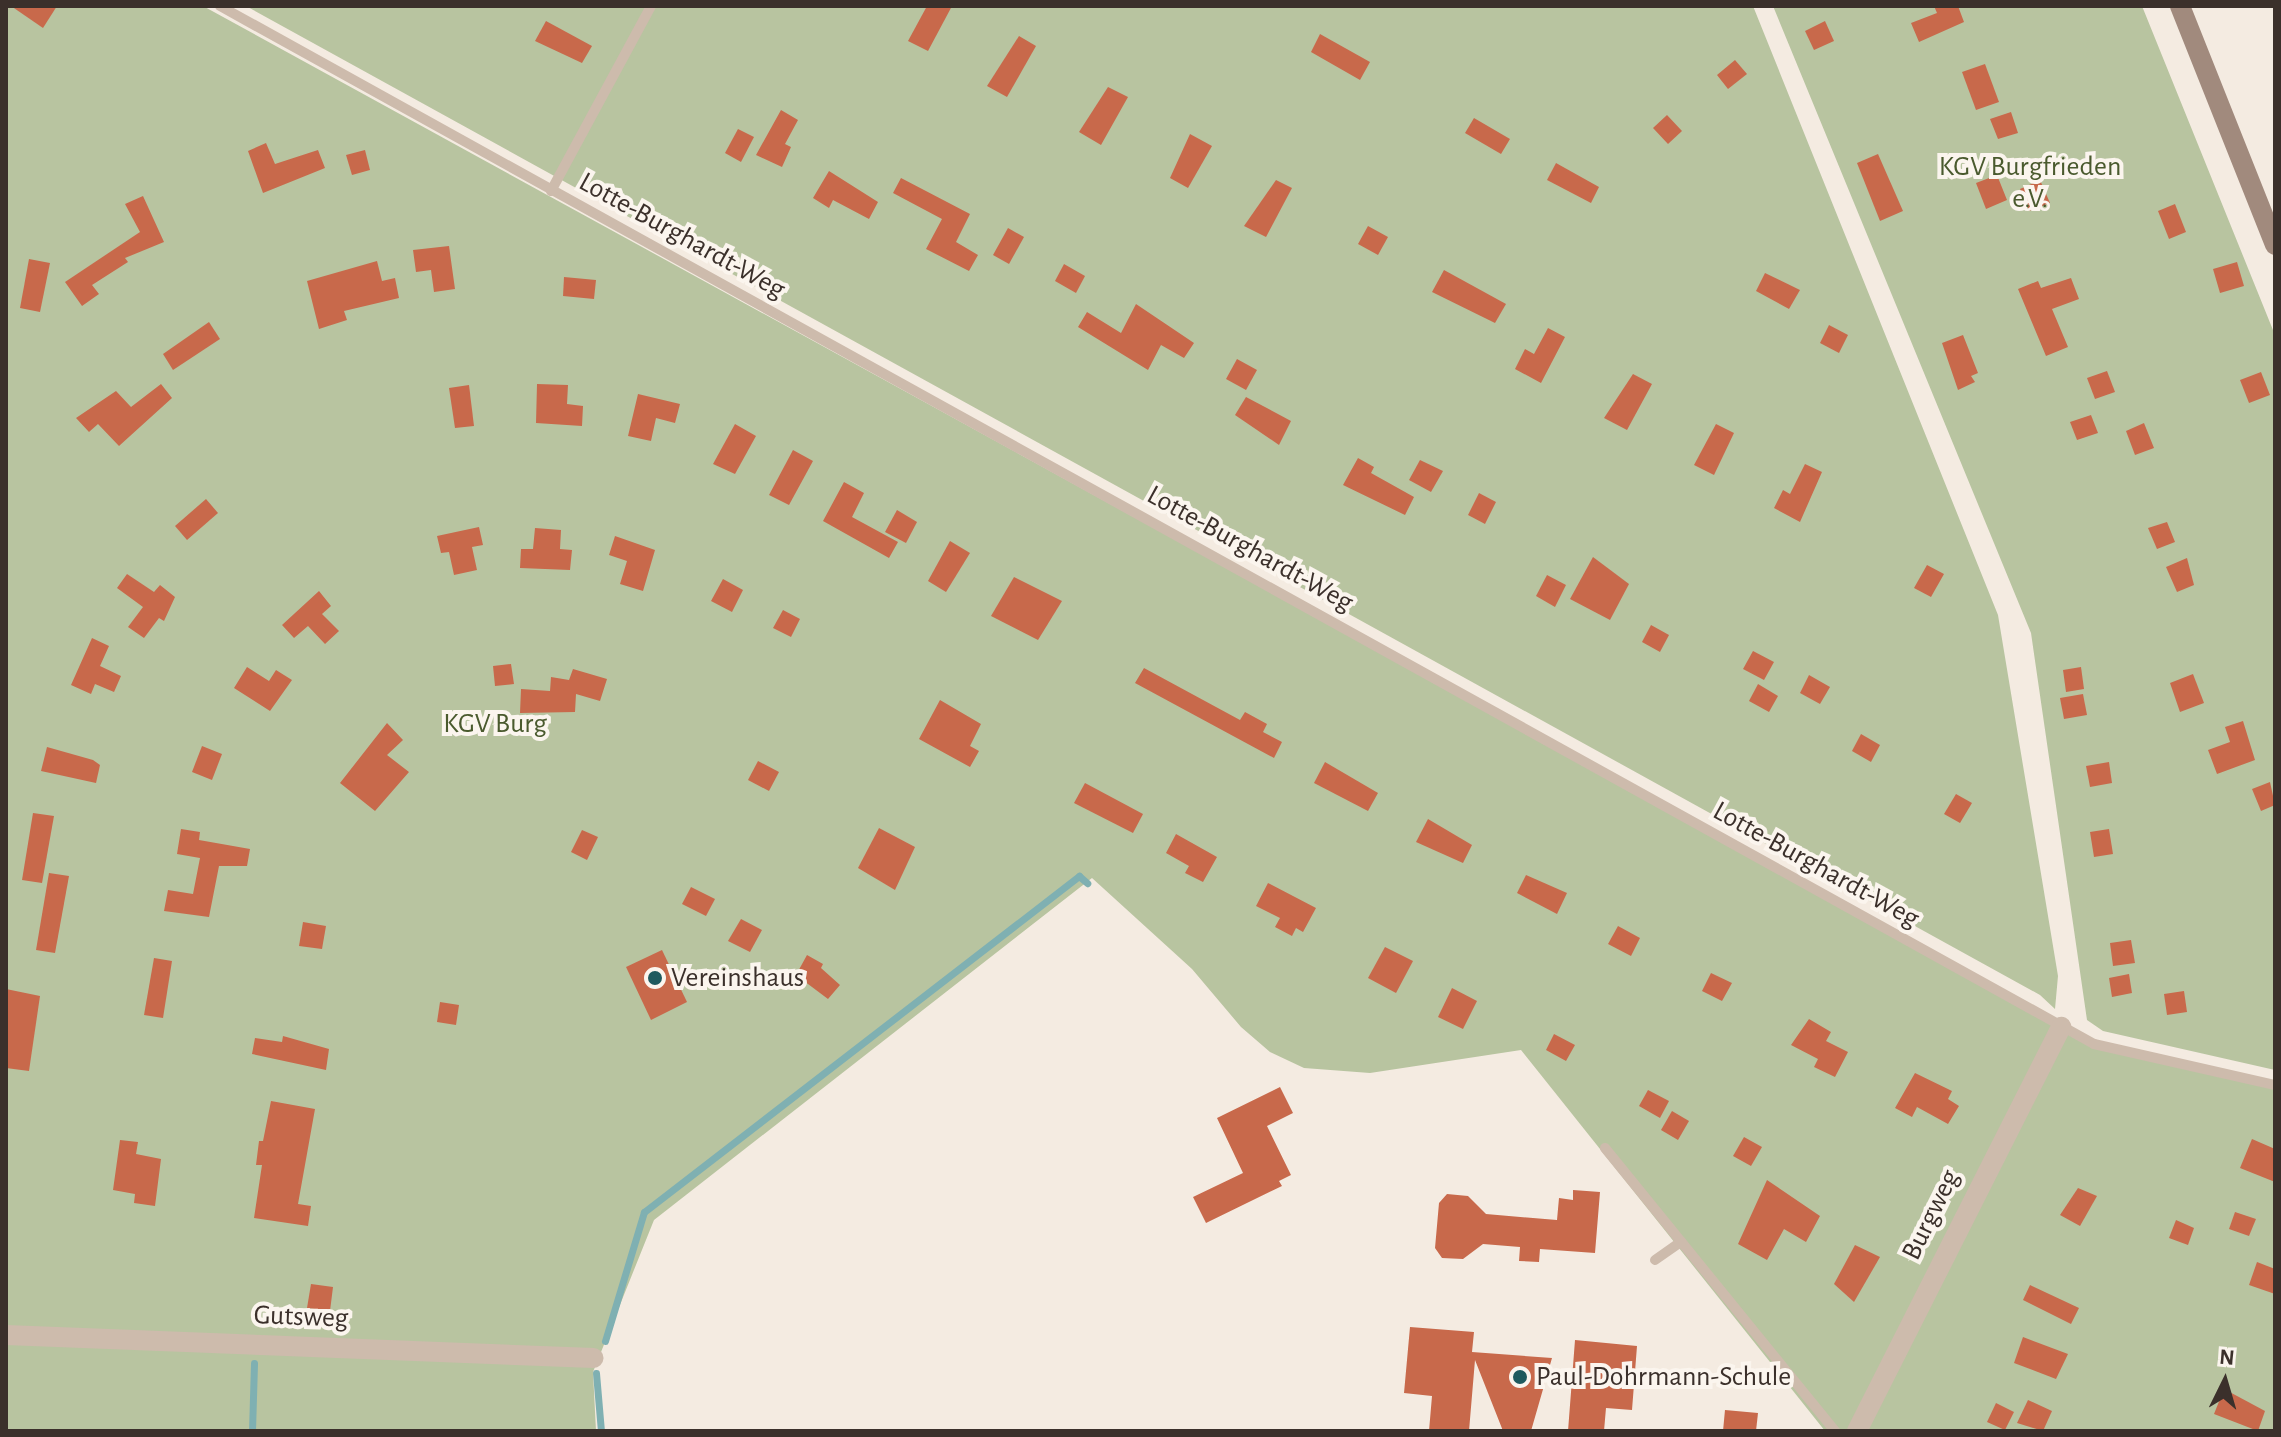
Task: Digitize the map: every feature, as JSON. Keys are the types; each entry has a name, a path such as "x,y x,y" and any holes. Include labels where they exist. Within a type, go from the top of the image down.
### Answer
{"street":[{"path":"2180,6 2275,245"},
{"name":"Burgweg","path":"1857,1431 2061,1027"},
{"name":"Gutsweg","path":"6,1335 594,1358"}],"lane":[{"name":"Lotte-Burghardt-Weg","path":"220,6 2061,1027 2094,1044 2275,1085"},
{"path":"551,191 651,6"},
{"path":"1605,1148 1835,1431"},
{"path":"1655,1260 1681,1242"}],"green space":[{"name":"KGV Burg","path":"6,6 203,6 2094,1044 2275,1085 2275,1431 1825,1431 1521,1050 1370,1073 1304,1068 1270,1052 1241,1027 1192,969 1092,878 654,1220 593,1372 596,1431 6,1431"},
{"path":"246,6 1753,6 1998,615 2058,976 2055,1009 2040,995"},
{"name":"KGV Burgfrieden e.V.","path":"1773,6 2142,6 2275,335 2275,1070 2103,1031 2087,1020 2031,633"}],"building":[{"path":"11,6 57,6 43,28"},
{"path":"927,6 952,6 928,51 908,41"},
{"path":"1934,6 1958,6 1964,22 1919,42 1911,23 1937,13"},
{"path":"546,21 592,46 582,63 535,41"},
{"path":"1825,21 1834,41 1814,50 1805,31"},
{"path":"1320,34 1370,62 1360,80 1311,52"},
{"path":"1019,36 1036,46 1007,97 987,86"},
{"path":"1735,60 1747,74 1728,89 1717,75"},
{"path":"1985,64 1999,102 1976,110 1962,72"},
{"path":"1108,87 1128,97 1101,145 1079,132"},
{"path":"781,110 798,120 785,144 791,147 782,167 756,155"},
{"path":"2011,112 2018,133 1998,139 1990,119"},
{"path":"1667,115 1682,131 1668,144 1653,128"},
{"path":"1474,118 1510,139 1501,154 1465,133"},
{"path":"738,129 754,137 741,162 725,153"},
{"path":"1190,134 1212,146 1188,188 1170,178"},
{"path":"266,143 275,164 318,150 325,168 263,193 248,151"},
{"path":"365,150 370,170 352,175 346,155"},
{"path":"1878,154 1903,211 1880,221 1857,163"},
{"path":"1556,163 1599,187 1591,203 1547,180"},
{"path":"829,171 878,202 869,219 833,200 829,208 813,198"},
{"path":"1997,175 2007,200 1986,209 1976,183"},
{"path":"901,178 970,214 956,242 978,255 969,271 926,249 942,219 893,193"},
{"path":"1276,180 1292,188 1266,237 1244,226"},
{"path":"2040,180 2050,203 2029,211 2020,189"},
{"path":"143,196 164,242 125,258 128,262 92,285 99,294 82,306 65,282 140,232 125,204"},
{"path":"2175,204 2186,232 2169,239 2158,211"},
{"path":"1368,226 1388,237 1378,255 1358,244"},
{"path":"1008,228 1024,237 1009,264 993,255"},
{"path":"449,246 455,289 434,292 431,270 416,272 413,250"},
{"path":"29,259 50,263 40,312 20,308"},
{"path":"377,261 382,281 395,278 399,298 344,311 347,320 319,329 307,281"},
{"path":"2237,262 2244,286 2220,293 2213,269"},
{"path":"1064,264 1085,276 1076,293 1055,281"},
{"path":"1444,270 1506,304 1495,323 1432,292"},
{"path":"1765,273 1800,290 1789,309 1756,291"},
{"path":"564,277 596,280 594,299 563,296"},
{"path":"2071,278 2079,299 2052,309 2068,347 2046,356 2018,289 2038,281 2041,288"},
{"path":"1136,304 1194,343 1184,358 1161,345 1148,370 1078,327 1087,312 1121,333"},
{"path":"209,322 220,339 173,370 163,354"},
{"path":"1829,325 1848,335 1839,353 1820,343"},
{"path":"1548,328 1565,337 1541,383 1515,369 1525,349 1534,354"},
{"path":"1963,335 1978,373 1971,376 1975,382 1958,390 1942,343"},
{"path":"1237,359 1257,370 1246,390 1226,379"},
{"path":"2107,371 2115,392 2095,399 2087,378"},
{"path":"2261,372 2270,395 2249,403 2240,380"},
{"path":"1633,374 1652,384 1627,430 1604,418"},
{"path":"161,384 172,398 119,446 98,424 89,432 76,418 116,391 131,407"},
{"path":"537,384 568,385 567,404 583,406 582,426 536,423"},
{"path":"469,385 474,426 455,428 449,388"},
{"path":"638,394 680,404 675,423 656,418 651,441 628,436"},
{"path":"1246,397 1291,421 1279,445 1235,415"},
{"path":"2091,415 2098,433 2077,440 2070,422"},
{"path":"2144,423 2154,448 2135,455 2126,431"},
{"path":"735,424 756,436 735,474 713,464"},
{"path":"1716,424 1734,433 1714,475 1694,465"},
{"path":"793,450 813,461 789,505 769,495"},
{"path":"1358,458 1374,467 1371,473 1414,497 1405,515 1343,485"},
{"path":"1420,460 1443,471 1431,492 1409,480"},
{"path":"1805,464 1822,472 1800,522 1774,508 1783,490 1790,494"},
{"path":"844,482 864,493 852,517 898,542 889,558 823,521"},
{"path":"1479,493 1496,502 1485,524 1468,515"},
{"path":"206,499 218,513 187,540 175,526"},
{"path":"897,510 917,522 906,543 885,532"},
{"path":"2167,522 2175,542 2157,549 2148,528"},
{"path":"479,527 483,545 472,547 477,570 454,575 449,552 441,553 437,536"},
{"path":"535,528 561,530 560,549 572,550 570,570 520,568 521,549 533,549"},
{"path":"615,536 655,550 643,591 620,584 627,561 609,555"},
{"path":"950,541 970,553 946,592 928,581"},
{"path":"1593,557 1629,584 1610,620 1570,599"},
{"path":"2187,558 2194,585 2177,592 2166,567"},
{"path":"1927,565 1944,574 1931,597 1914,588"},
{"path":"127,574 154,592 160,585 175,597 164,621 159,618 144,638 128,627 143,607 117,588"},
{"path":"1547,575 1566,585 1555,607 1536,596"},
{"path":"1014,577 1062,601 1038,640 991,616"},
{"path":"723,579 743,590 732,612 711,601"},
{"path":"319,591 331,606 322,614 339,631 325,644 308,626 294,638 282,625"},
{"path":"783,610 800,619 791,637 773,628"},
{"path":"1651,625 1669,635 1660,652 1642,642"},
{"path":"92,638 109,646 100,666 121,676 114,692 95,684 91,694 71,685"},
{"path":"1753,651 1774,662 1764,680 1743,669"},
{"path":"511,664 514,684 495,686 493,666"},
{"path":"247,667 269,681 276,670 292,680 270,711 234,688"},
{"path":"2081,667 2084,689 2066,692 2063,670"},
{"path":"1144,668 1240,720 1245,712 1267,724 1263,732 1282,742 1274,758 1135,683"},
{"path":"573,669 607,679 600,701 576,694 575,712 520,713 521,689 550,691 551,677 569,680"},
{"path":"2193,674 2204,703 2180,712 2170,683"},
{"path":"1809,675 1830,687 1820,704 1800,693"},
{"path":"1758,684 1778,696 1769,712 1749,701"},
{"path":"2083,694 2087,715 2064,719 2060,698"},
{"path":"940,700 981,724 970,746 979,751 970,767 919,739"},
{"path":"2243,721 2255,760 2217,774 2208,750 2230,742 2225,727"},
{"path":"387,723 403,740 387,755 409,772 375,811 340,783"},
{"path":"1861,734 1880,745 1871,762 1852,751"},
{"path":"202,746 222,754 212,780 192,772"},
{"path":"47,747 93,760 100,765 96,783 41,771"},
{"path":"758,761 779,772 769,791 748,780"},
{"path":"1325,762 1378,793 1368,811 1314,783"},
{"path":"2109,762 2112,783 2090,787 2086,766"},
{"path":"2270,782 2275,805 2261,811 2252,789"},
{"path":"1085,783 1143,814 1133,833 1074,803"},
{"path":"1956,794 1972,803 1960,823 1944,814"},
{"path":"33,813 54,816 42,883 22,880"},
{"path":"1428,819 1472,845 1463,863 1416,842"},
{"path":"879,828 915,847 895,890 858,868"},
{"path":"181,829 200,832 199,840 250,849 247,866 219,866 209,917 164,911 168,890 193,894 200,858 177,854"},
{"path":"2109,829 2113,854 2094,857 2090,832"},
{"path":"582,830 598,837 587,860 571,852"},
{"path":"1176,834 1217,857 1203,882 1185,873 1189,866 1166,853"},
{"path":"49,873 69,876 55,953 36,950"},
{"path":"1526,875 1567,893 1557,914 1517,893"},
{"path":"1268,883 1316,908 1303,932 1296,928 1292,936 1275,927 1280,918 1256,906"},
{"path":"691,887 715,899 706,916 682,904"},
{"path":"741,919 762,930 750,952 728,941"},
{"path":"303,922 326,926 322,949 299,946"},
{"path":"1618,926 1640,938 1631,956 1608,944"},
{"path":"2131,940 2135,963 2113,966 2110,943"},
{"path":"1385,947 1413,961 1396,993 1368,978"},
{"path":"662,950 687,1002 651,1020 626,967"},
{"path":"807,955 823,964 821,968 840,985 828,999 796,975"},
{"path":"154,958 172,961 163,1018 144,1015"},
{"path":"1711,973 1732,983 1722,1001 1702,991"},
{"path":"2129,974 2132,993 2112,997 2109,978"},
{"path":"1452,988 1477,1001 1463,1029 1438,1017"},
{"path":"6,989 40,996 29,1071 6,1068"},
{"path":"2184,991 2187,1012 2167,1015 2164,994"},
{"path":"440,1002 459,1005 456,1025 437,1022"},
{"path":"1809,1019 1831,1032 1826,1041 1848,1052 1835,1077 1814,1067 1818,1059 1791,1045"},
{"path":"1554,1034 1575,1045 1566,1061 1546,1050"},
{"path":"283,1036 329,1049 326,1070 252,1054 255,1038 282,1042"},
{"path":"1915,1073 1952,1091 1948,1099 1959,1106 1948,1124 1917,1107 1912,1117 1895,1108"},
{"path":"1280,1087 1293,1113 1267,1126 1291,1175 1279,1181 1282,1186 1206,1223 1193,1197 1243,1173 1217,1118"},
{"path":"1648,1090 1669,1101 1660,1118 1639,1106"},
{"path":"271,1101 315,1109 298,1204 311,1206 308,1226 254,1218 262,1165 256,1165 259,1141 263,1141"},
{"path":"1672,1111 1689,1121 1678,1140 1661,1130"},
{"path":"1744,1137 1762,1147 1751,1166 1733,1156"},
{"path":"2252,1139 2275,1149 2275,1182 2240,1168"},
{"path":"120,1140 138,1142 136,1154 161,1159 155,1206 134,1203 135,1194 113,1190"},
{"path":"1767,1180 1820,1216 1806,1242 1784,1229 1767,1260 1738,1244"},
{"path":"2078,1188 2097,1196 2080,1226 2060,1215"},
{"path":"1573,1190 1600,1192 1595,1253 1540,1249 1539,1262 1519,1261 1520,1247 1483,1244 1463,1259 1442,1258 1435,1248 1439,1203 1447,1194 1468,1196 1486,1214 1557,1220 1559,1198 1573,1200"},
{"path":"2235,1212 2256,1219 2249,1236 2229,1229"},
{"path":"2176,1220 2194,1228 2188,1245 2169,1238"},
{"path":"1855,1245 1880,1257 1854,1302 1834,1284"},
{"path":"2257,1262 2275,1269 2275,1294 2249,1285"},
{"path":"311,1284 333,1287 330,1311 307,1308"},
{"path":"2030,1285 2079,1308 2071,1324 2023,1300"},
{"path":"1410,1327 1474,1332 1472,1352 1552,1358 1531,1431 1503,1431 1475,1360 1469,1431 1429,1431 1432,1396 1404,1393"},
{"path":"2023,1337 2068,1354 2056,1379 2014,1363"},
{"path":"1575,1340 1637,1346 1632,1410 1606,1408 1604,1431 1568,1431"},
{"path":"2224,1389 2265,1411 2258,1431 2214,1414"},
{"path":"2028,1400 2052,1411 2043,1431 2017,1423"},
{"path":"1996,1403 2014,1412 2005,1430 1987,1422"},
{"name":"Paul-Dohrmann-Schule","path":"1725,1410 1758,1413 1756,1431 1723,1431"}],"waterway":[{"path":"605,1341 644,1212 1079,876 1087,883"},
{"path":"252,1431 254,1363"},
{"path":"596,1373 601,1431"}],"place":[{"name":"Vereinshaus","path":"655,978"},
{"name":"Paul-Dohrmann-Schule","path":"1520,1377"}]}
